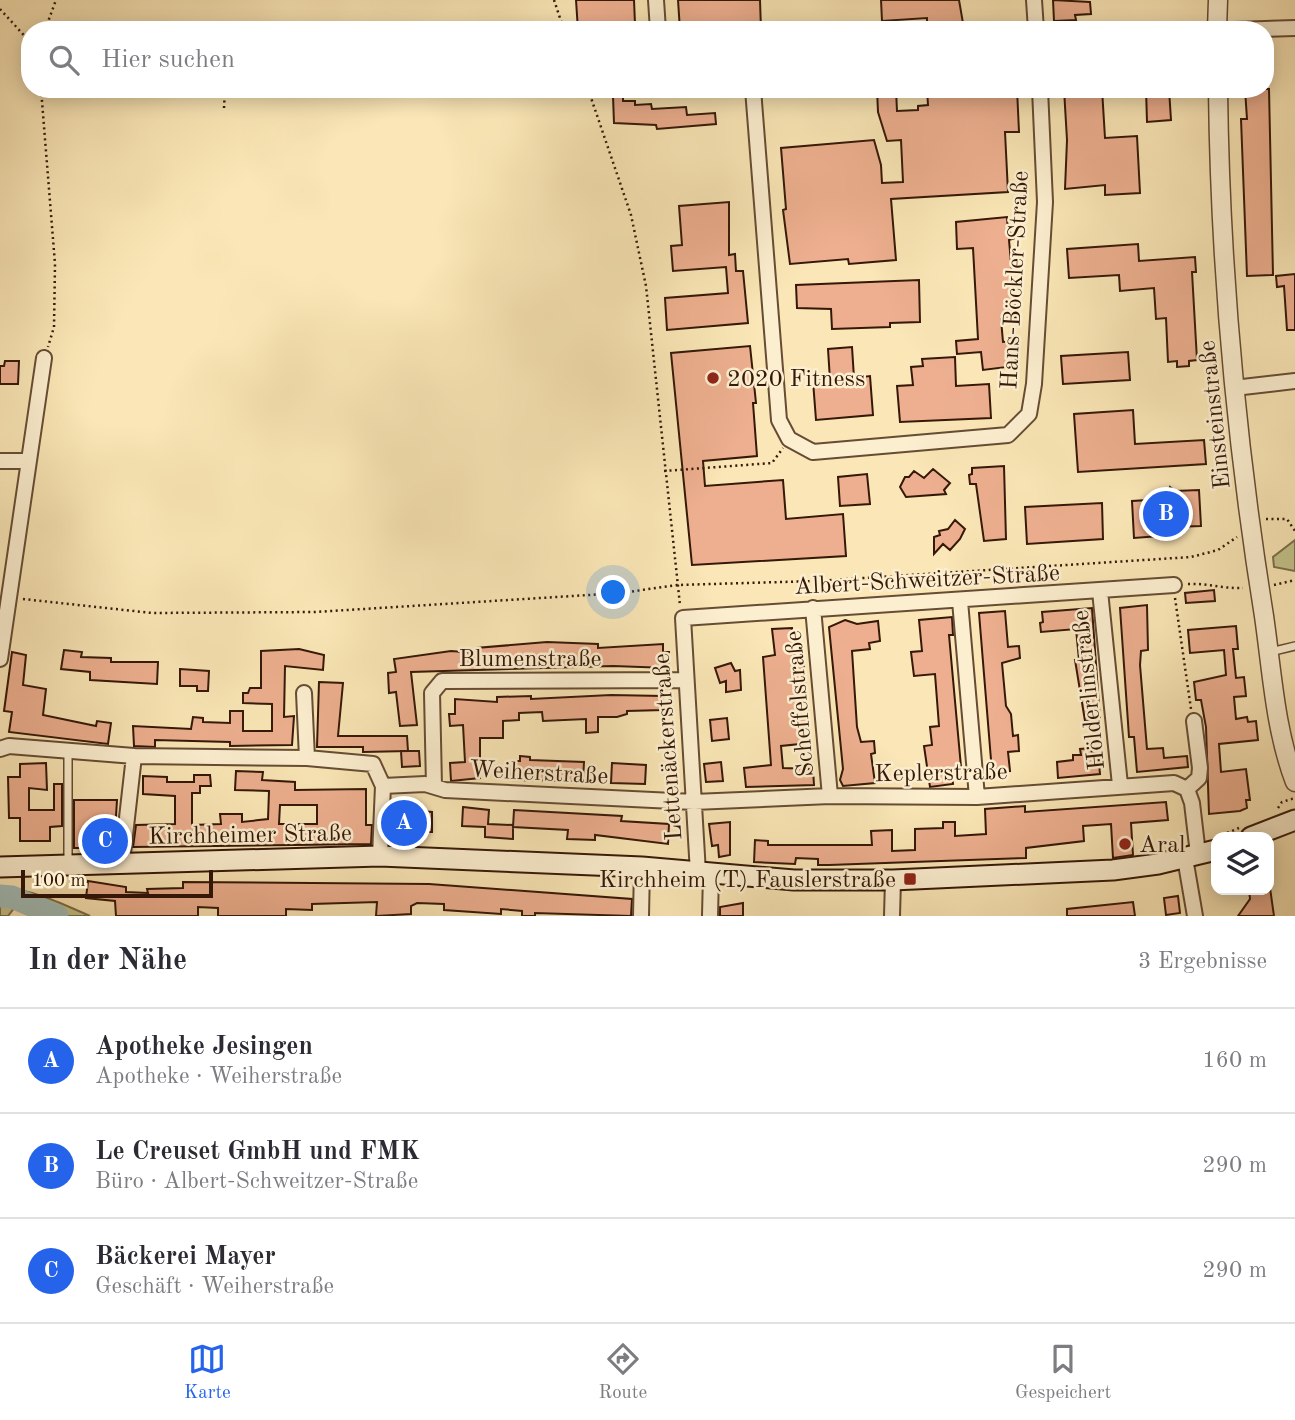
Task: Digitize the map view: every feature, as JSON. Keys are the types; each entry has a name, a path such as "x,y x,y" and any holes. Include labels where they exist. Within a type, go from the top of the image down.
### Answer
{"main road":[{"path":"1264,832 1295,820"},
{"name":"Kirchheimer Straße","path":"0,867 380,856 642,867 794,880 893,880 1113,870 1200,854"}],"street":[{"path":"656,0 657,21"},
{"path":"1034,0 1035,21"},
{"path":"1217,21 1218,0"},
{"path":"1274,29 1295,28"},
{"path":"754,98 779,420 789,439"},
{"name":"Hans-Böckler-Straße","path":"789,439 813,452 1008,435 1029,414 1034,384 1045,202 1040,98"},
{"name":"Einsteinstraße","path":"1218,98 1220,190 1234,388 1269,652 1282,733 1295,782"},
{"path":"0,659 44,358"},
{"path":"1234,388 1295,381"},
{"path":"0,461 27,461"},
{"name":"Albert-Schweitzer-Straße","path":"683,618 1174,585"},
{"name":"Hölderlinstraße","path":"1100,591 1120,785"},
{"path":"960,601 977,797"},
{"name":"Scheffelstraße","path":"813,608 830,796"},
{"name":"Lettenäckerstraße","path":"683,618 684,680 694,802 704,873"},
{"name":"Blumenstraße","path":"434,786 432,693 442,681 684,680"},
{"path":"304,693 307,758"},
{"path":"1194,720 1199,778 1187,789 1192,803 1200,854 1195,916"},
{"name":"Einsteinstraße","path":"1282,733 1295,759"},
{"path":"0,749 9,746 134,756 307,758 373,764 383,786 380,856"},
{"path":"122,862 134,756"},
{"name":"Keplerstraße","path":"694,802 830,796 977,797 1174,783 1187,789"},
{"name":"Weiherstraße","path":"383,786 434,786 445,790 694,802"},
{"path":"641,916 642,867"},
{"path":"704,873 710,916"},
{"path":"892,916 893,880"}],"lane":[{"path":"1269,652 1295,646"},
{"path":"68,751 68,864"}],"path":[{"path":"48,21 56,0"},
{"path":"554,0 561,21"},
{"path":"0,9 21,32"},
{"path":"42,98 55,264 54,327 44,358"},
{"path":"225,98 225,108"},
{"path":"591,98 631,215 641,262 683,618"},
{"path":"664,471 772,463 789,439"},
{"path":"8,597 152,612 316,612 621,593 677,585 816,580 1191,557 1218,550 1251,531 1263,519 1287,519 1295,531"},
{"path":"1194,720 1187,698 1174,585 1209,583 1227,589 1259,587 1295,580"}],"green space":[{"path":"1295,540 1295,571 1274,567 1273,557"},
{"path":"0,888 35,894 90,916 36,916 15,907 8,916 0,916"}],"building":[{"path":"576,0 634,0 635,21 577,21"},
{"path":"678,0 760,0 761,21 679,21"},
{"path":"881,0 959,0 963,21 927,21 927,18 882,21"},
{"path":"1053,0 1090,2 1091,14 1075,15 1076,20 1054,21"},
{"path":"613,98 623,98 623,101 635,101 635,105 651,104 652,109 686,107 687,115 715,113 716,124 657,129 656,125 614,123"},
{"path":"877,98 896,98 897,111 918,110 918,106 928,105 928,98 1017,98 1019,132 1005,132 1008,192 891,199 896,260 849,264 848,259 790,264 783,210 786,209 781,148 874,140 881,165 882,183 903,182 901,140 887,141 878,112"},
{"path":"1065,98 1103,98 1105,138 1137,136 1140,193 1105,195 1105,185 1065,189 1067,140"},
{"path":"1146,98 1170,98 1171,120 1147,122"},
{"path":"1246,98 1269,98 1273,275 1247,276 1241,119 1247,119"},
{"path":"729,202 729,255 735,254 736,271 743,271 748,323 667,330 665,298 728,293 726,267 673,271 671,246 682,245 679,206"},
{"path":"1007,217 1008,230 1015,238 1009,240 1016,318 1001,319 1003,342 1013,341 1015,366 983,370 981,352 957,354 956,341 978,339 973,248 957,249 956,222"},
{"path":"1138,244 1139,261 1195,257 1196,272 1192,272 1197,360 1189,361 1189,366 1177,367 1177,361 1168,362 1166,318 1156,319 1154,288 1120,291 1119,275 1069,278 1067,249"},
{"path":"1295,274 1295,330 1287,330 1284,286 1277,287 1276,276"},
{"path":"919,280 920,322 890,323 890,327 832,329 831,309 797,308 796,285"},
{"path":"750,346 756,403 753,403 757,456 703,461 705,486 783,480 786,519 843,514 846,556 692,565 671,353"},
{"path":"852,347 854,378 870,376 873,415 816,420 813,381 830,380 828,349"},
{"path":"1128,352 1130,380 1063,384 1061,356"},
{"path":"955,357 956,386 989,384 991,418 900,422 897,386 913,385 911,367 923,366 922,359"},
{"path":"5,361 19,361 18,384 0,384 0,366 4,366"},
{"path":"1133,410 1135,444 1204,440 1206,464 1078,472 1074,414"},
{"path":"1004,466 1006,539 984,541 976,484 970,484 969,475 972,474 972,468"},
{"path":"933,469 950,483 944,490 946,494 906,497 900,487 905,477 909,477 914,471 924,478"},
{"path":"867,474 870,504 840,506 838,477"},
{"path":"1170,487 1175,491 1199,490 1201,526 1172,527 1173,535 1134,538 1132,501 1166,499"},
{"path":"1102,503 1103,539 1027,544 1025,507"},
{"path":"955,520 965,529 960,539 950,550 943,544 934,554 934,537 940,535 939,531 948,529"},
{"path":"1214,590 1215,601 1186,603 1185,593"},
{"path":"1147,605 1148,650 1141,651 1140,665 1147,749 1163,748 1164,758 1187,756 1188,767 1137,772 1134,737 1129,737 1120,608"},
{"path":"1092,608 1100,720 1085,721 1075,660 1079,660 1076,629 1041,632 1040,623 1043,622 1042,612"},
{"path":"1005,611 1008,647 1019,646 1020,658 1002,663 1006,706 1011,714 1013,736 1018,735 1019,751 1008,752 1010,771 992,772 979,613"},
{"path":"952,617 953,635 949,635 961,767 951,768 953,784 930,787 924,746 932,745 930,727 939,726 935,674 914,676 911,652 922,651 919,620"},
{"path":"845,620 857,624 878,621 880,641 869,643 870,649 852,651 857,727 861,742 874,741 875,753 871,754 875,783 843,786 840,780 843,769 829,627"},
{"path":"1236,626 1238,649 1233,649 1236,678 1244,677 1246,696 1234,697 1236,719 1247,717 1248,722 1256,721 1258,740 1219,744 1221,772 1246,769 1250,800 1246,800 1247,808 1240,811 1209,814 1206,727 1201,700 1196,700 1194,682 1226,675 1224,650 1190,653 1188,630"},
{"path":"792,628 795,658 803,657 810,743 781,746 783,768 813,769 814,785 746,787 744,768 771,765 763,657 775,655 772,629"},
{"path":"547,642 598,644 598,648 663,644 663,652 669,652 668,668 613,666 411,672 417,725 400,726 396,692 389,693 388,673 396,672 394,659 451,651 476,653 476,648"},
{"path":"299,649 324,655 323,670 285,666 284,717 294,716 292,745 230,746 230,742 155,740 155,747 134,746 133,726 191,729 193,717 203,718 203,722 230,723 230,711 243,711 243,731 272,731 272,704 243,703 243,693 248,693 250,688 261,688 261,651"},
{"path":"64,650 82,652 81,657 111,658 111,662 158,662 157,684 90,680 90,672 61,669"},
{"path":"12,652 26,655 23,685 46,689 43,715 96,726 97,721 111,723 108,744 9,732 12,712 4,711"},
{"path":"731,663 735,671 740,670 741,690 726,692 726,681 720,683 715,668"},
{"path":"180,669 209,671 208,691 197,691 197,686 180,686"},
{"path":"319,682 343,683 338,736 407,736 408,751 363,752 363,747 317,747"},
{"path":"611,695 663,696 663,710 627,711 627,714 617,717 598,717 598,732 586,733 586,719 543,721 542,712 519,713 519,720 503,721 503,738 480,738 480,778 451,781 450,763 465,762 463,725 450,726 449,714 455,714 455,699 497,702 497,697 531,696 531,699"},
{"path":"727,718 729,739 712,741 710,720"},
{"path":"1091,748 1092,753 1098,753 1100,774 1058,778 1057,762 1073,760 1073,755 1081,755 1080,749"},
{"path":"401,751 419,751 420,766 402,767"},
{"path":"520,756 530,757 530,760 584,762 583,781 511,780 512,761 520,761"},
{"path":"721,762 723,781 706,782 704,764"},
{"path":"46,763 47,790 29,788 29,810 54,810 54,784 62,784 62,826 50,827 50,841 20,841 20,818 9,818 8,777 20,777 20,764"},
{"path":"612,763 646,765 645,784 611,783"},
{"path":"236,771 263,772 262,780 295,782 295,790 366,789 366,825 372,825 371,844 133,847 136,825 175,824 175,796 143,794 143,776 167,777 167,782 194,782 194,775 210,775 211,786 200,786 200,793 192,793 192,825 221,824 220,814 242,814 242,822 268,819 269,791 235,790","holes":["280,805 317,805 317,824 279,824"]},
{"path":"74,800 117,800 114,848 74,848"},
{"path":"1166,802 1168,820 1131,823 1133,855 1113,858 1111,824 1083,826 1084,841 1026,848 1026,858 829,865 818,865 818,859 796,858 795,864 754,862 755,840 768,841 768,845 872,845 871,831 892,830 892,851 915,850 915,829 943,828 943,822 955,822 955,836 986,834 985,809 1025,806 1025,812"},
{"path":"463,807 489,810 488,824 513,825 513,839 485,837 485,827 462,826"},
{"path":"396,809 432,812 432,832 395,832"},
{"path":"514,810 622,816 621,821 669,824 668,844 595,835 595,840 567,839 568,830 513,827"},
{"path":"730,822 730,855 719,857 718,845 712,846 709,824"},
{"path":"88,881 126,887 126,892 148,893 147,889 183,888 183,882 429,884 632,899 631,916 535,913 535,916 522,916 522,911 501,909 501,914 444,910 444,904 417,903 411,906 411,914 376,916 377,902 312,904 312,910 286,909 286,916 218,916 218,908 198,907 198,916 116,916 115,901 86,898"},
{"path":"1250,895 1271,895 1274,916 1238,916 1250,899"},
{"path":"1178,896 1180,913 1166,915 1164,898"},
{"path":"1133,902 1135,916 1067,916 1067,909"},
{"path":"743,903 743,916 720,916 720,907"}],"waterway":[{"path":"0,896 12,897 57,916"}],"place":[{"name":"2020 Fitness","path":"713,378"},
{"name":"Le Creuset GmbH und FMK","path":"1166,514"},
{"name":"Apotheke Jesingen","path":"404,823"},
{"name":"Bäckerei Mayer","path":"105,841"},
{"name":"Aral","path":"1125,844"},
{"name":"Kirchheim (T) Fauslerstraße","path":"910,879"}]}
